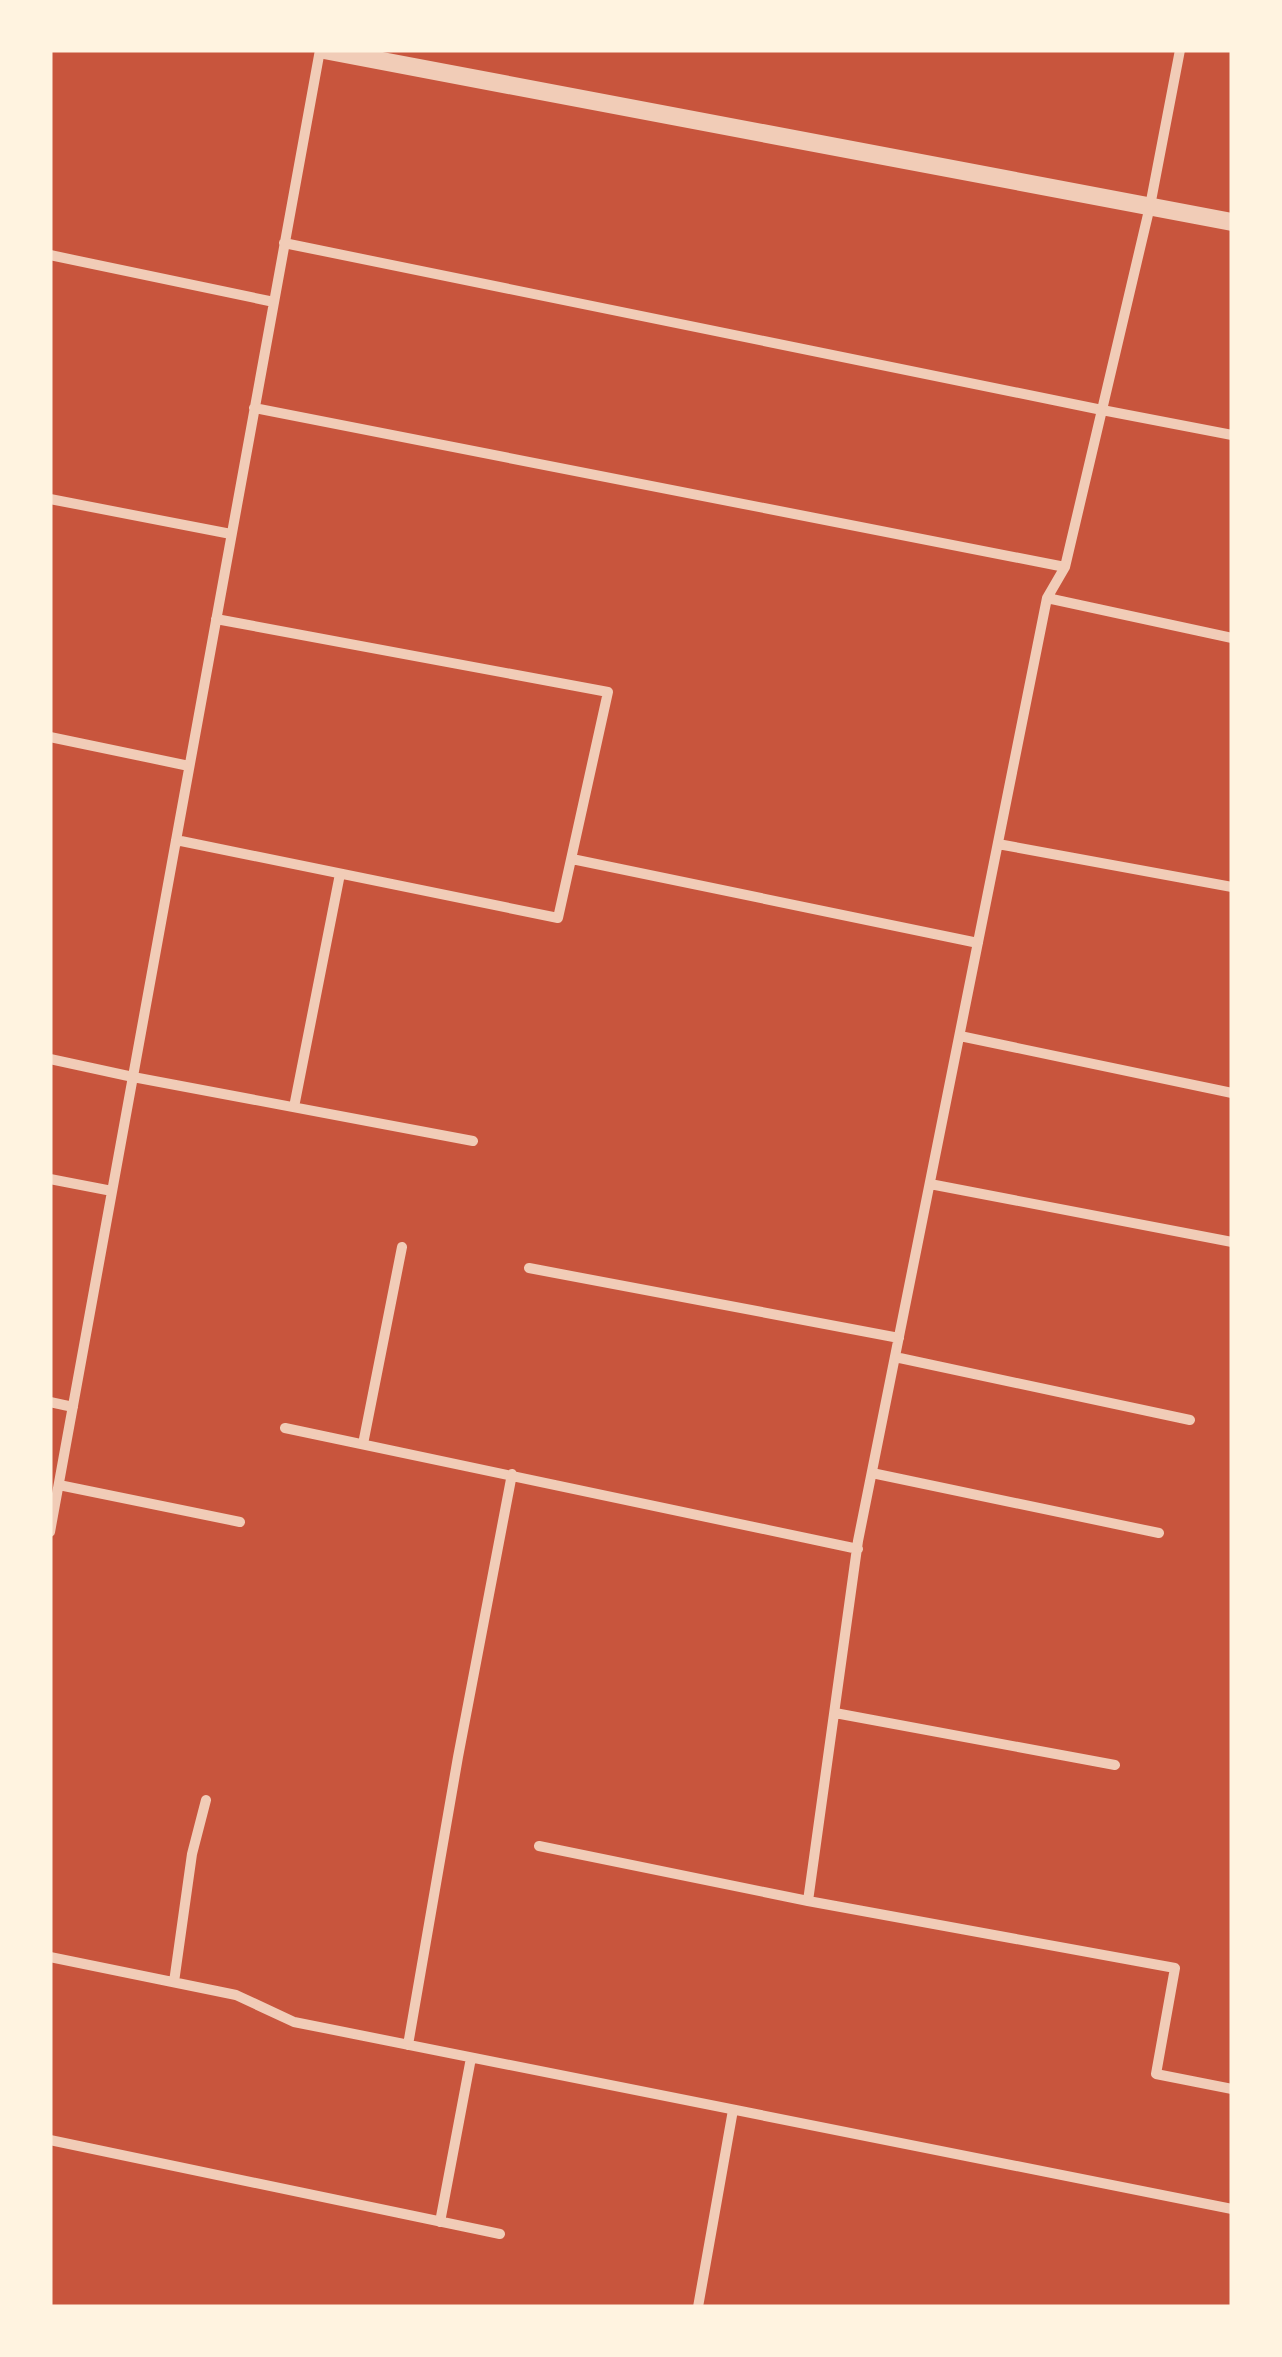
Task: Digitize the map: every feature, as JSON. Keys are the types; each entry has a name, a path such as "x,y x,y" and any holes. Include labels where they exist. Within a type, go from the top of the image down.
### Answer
{"street":[{"path":"50,1532 322,50 1232,222"},
{"path":"808,1901 858,1548 1046,598 1065,567 1150,206 1180,50"},
{"path":"284,243 1232,435"},
{"path":"50,255 274,302"},
{"path":"254,408 1065,567"},
{"path":"50,498 231,534"},
{"path":"1046,598 1232,638"},
{"path":"176,840 558,918 608,692 216,619"},
{"path":"50,737 189,766"},
{"path":"998,844 1232,887"},
{"path":"572,859 978,943"},
{"path":"294,1108 340,874"},
{"path":"960,1036 1232,1093"},
{"path":"50,1059 473,1142"},
{"path":"50,1179 112,1191"},
{"path":"930,1184 1232,1242"},
{"path":"363,1444 402,1247"},
{"path":"529,1268 899,1338"},
{"path":"896,1357 1190,1420"},
{"path":"50,1402 73,1407"},
{"path":"285,1428 858,1548"},
{"path":"408,2045 512,1474"},
{"path":"872,1474 1159,1532"},
{"path":"59,1485 240,1522"},
{"path":"834,1713 1115,1766"},
{"path":"174,1982 192,1854 206,1800"},
{"path":"539,1846 808,1901 1174,1968 1156,2074 1232,2089"},
{"path":"50,1957 236,1995 294,2022 1232,2209"},
{"path":"440,2222 471,2058"},
{"path":"698,2307 733,2110"},
{"path":"50,2140 500,2234"}]}
